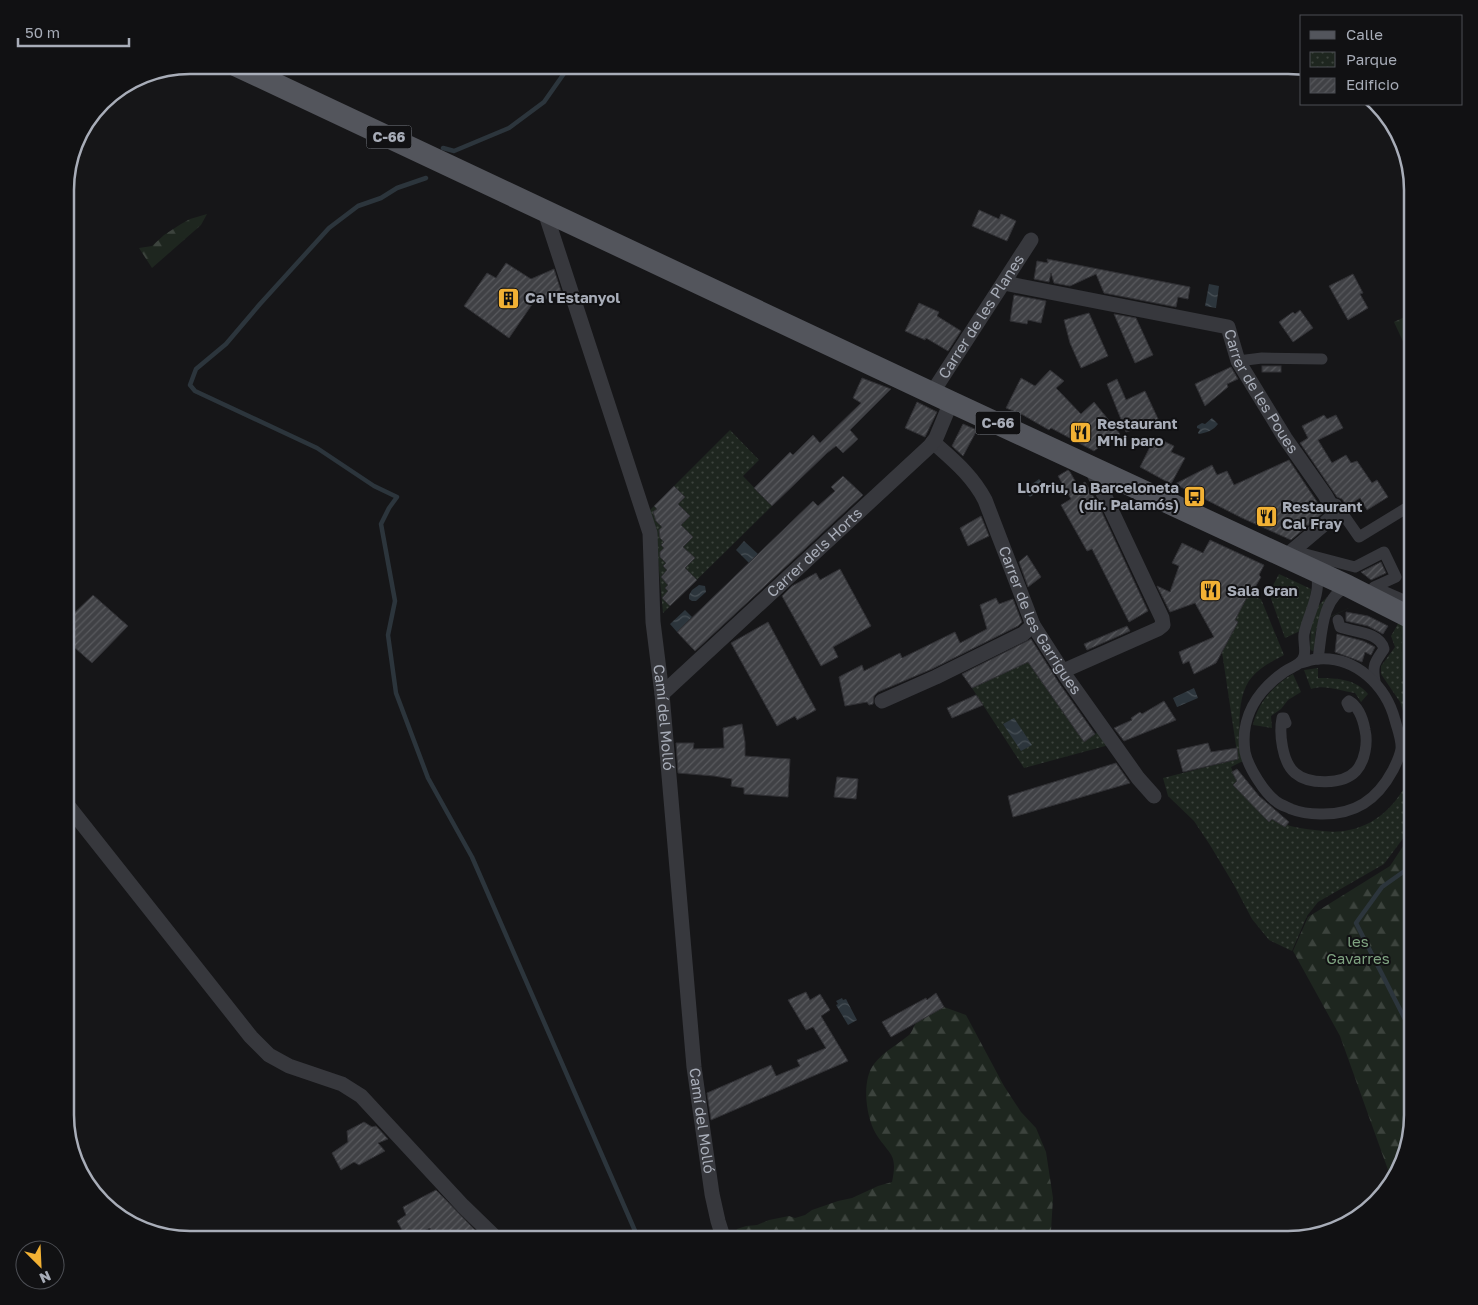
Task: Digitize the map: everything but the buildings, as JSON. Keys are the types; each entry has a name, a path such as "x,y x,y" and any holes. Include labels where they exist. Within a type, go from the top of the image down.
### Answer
{"main road":[{"name":"C-66","path":"254,74 941,397 1289,554 1317,571 1404,614"}],"street":[{"name":"Camí del Molló","path":"544,209 650,533 653,622 662,694 694,1067 712,1194 721,1231"},
{"name":"Carrer de les Planes","path":"941,397 1004,283 1031,240"},
{"name":"Carrer de les Poues","path":"1004,283 1228,327 1238,361 1285,438 1332,508"},
{"path":"1238,361 1262,358 1322,358"},
{"name":"Carrer dels Horts","path":"662,694 933,442 936,438 941,397"},
{"name":"Carrer de les Garrigues","path":"933,442 977,484 985,500 1033,625 1138,778 1154,796"},
{"path":"1063,671 1158,629 1162,625 1162,618 1090,465"},
{"path":"1289,554 1336,514 1332,508 1336,504 1359,537 1404,510"},
{"path":"1289,554 1355,567 1384,552 1396,577 1374,587 1404,600"},
{"path":"1300,664 1304,656 1306,622 1317,590 1317,571"},
{"path":"1318,659 1327,609 1337,593 1348,586"},
{"path":"1338,620 1340,627 1374,636 1382,643 1384,649 1375,662 1373,670 1375,682"},
{"path":"882,701 1023,634 1033,625"},
{"path":"1318,659 1336,661 1358,669 1375,682 1392,707 1401,748 1396,764 1385,785 1370,800 1352,810 1330,814 1300,813 1277,802 1253,773 1245,753 1246,720 1256,698 1270,682 1285,671 1318,659"},
{"path":"1286,723 1284,718 1282,718 1280,729 1283,751 1294,772 1308,780 1326,782 1335,780 1356,771 1366,746 1366,734 1360,714 1354,704 1349,701 1346,703 1350,707"},
{"path":"74,813 251,1037 270,1055 289,1066 342,1084 362,1096 463,1206 489,1231"}],"green space":[{"path":"207,214 201,225 152,268 139,248 152,246 164,235 181,224"},
{"path":"1404,317 1404,344 1394,322"},
{"path":"730,430 759,460 743,476 772,506 663,613 656,538 649,511"},
{"path":"1279,574 1311,589 1310,603 1319,605 1327,597 1318,622 1351,607 1318,623 1315,635 1316,650 1312,651 1310,649 1311,626 1285,638 1269,593"},
{"path":"1248,595 1261,599 1284,655 1255,673 1247,685 1243,695 1240,717 1240,740 1243,761 1231,767 1242,790 1262,814 1294,827 1331,832 1349,830 1361,827 1381,815 1397,799 1404,788 1404,837 1384,864 1318,902 1307,916 1292,951 1269,940 1252,919 1234,885 1194,821 1168,796 1163,778 1238,759 1222,652 1238,622 1235,620"},
{"path":"1404,614 1404,684 1400,673 1402,638 1399,622"},
{"path":"1399,622 1402,638 1400,673 1404,684 1404,714 1400,702 1381,674 1381,666 1395,647 1391,636"},
{"path":"1018,647 1084,742 1099,731 1109,745 1024,768 972,688 1009,670"},
{"path":"1318,668 1318,678 1346,680 1358,685 1368,694 1361,702 1355,693 1327,688 1311,689 1304,670"},
{"path":"1293,674 1301,692 1288,700 1281,709 1271,716 1272,728 1253,725 1255,717 1267,695"},
{"name":"les Gavarres","path":"1404,845 1404,1123 1400,1145 1389,1173 1340,1036 1293,951 1308,917 1390,866"},
{"path":"944,1007 966,1015 1004,1086 1021,1112 1036,1128 1046,1152 1053,1198 1051,1231 736,1231 746,1226 757,1225 769,1220 789,1216 795,1218 805,1215 812,1210 852,1198 892,1182 894,1173 893,1160 889,1151 876,1134 870,1118 866,1099 867,1080 874,1064 882,1055 909,1035 917,1022"}],"water":[{"path":"1209,284 1219,286 1216,308 1205,306"},
{"path":"1212,418 1218,424 1210,431 1199,434 1200,429 1197,426 1202,423 1205,424"},
{"path":"1039,479 1045,486 1030,497 1024,490"},
{"path":"744,541 758,554 749,563 736,550"},
{"path":"699,585 705,586 706,592 696,601 692,601 689,599 689,595"},
{"path":"685,610 692,617 677,632 670,624"},
{"path":"1194,688 1198,698 1177,707 1173,698"},
{"path":"1014,718 1032,745 1021,751 1003,724"},
{"path":"842,998 843,1000 846,999 857,1020 848,1025 836,1005 838,1004 836,1001"}],"waterway":[{"path":"443,148 454,151 509,128 544,102 564,74"},
{"path":"426,178 397,188 381,198 358,206 329,228 226,344 196,369 190,385 195,391 317,448 374,486 397,497 381,524 395,601 388,635 396,693 428,778 472,857 635,1231"},
{"path":"1404,871 1382,887 1356,923 1404,1017"}],"place":[{"name":"Ca l'Estanyol","path":"509,298"},
{"name":"Restaurant M'hi paro","path":"1081,433"},
{"name":"Llofriu, la Barceloneta (dir. Palamós)","path":"1195,497"},
{"name":"Restaurant Cal Fray","path":"1266,516"},
{"name":"Sala Gran","path":"1211,591"}]}
